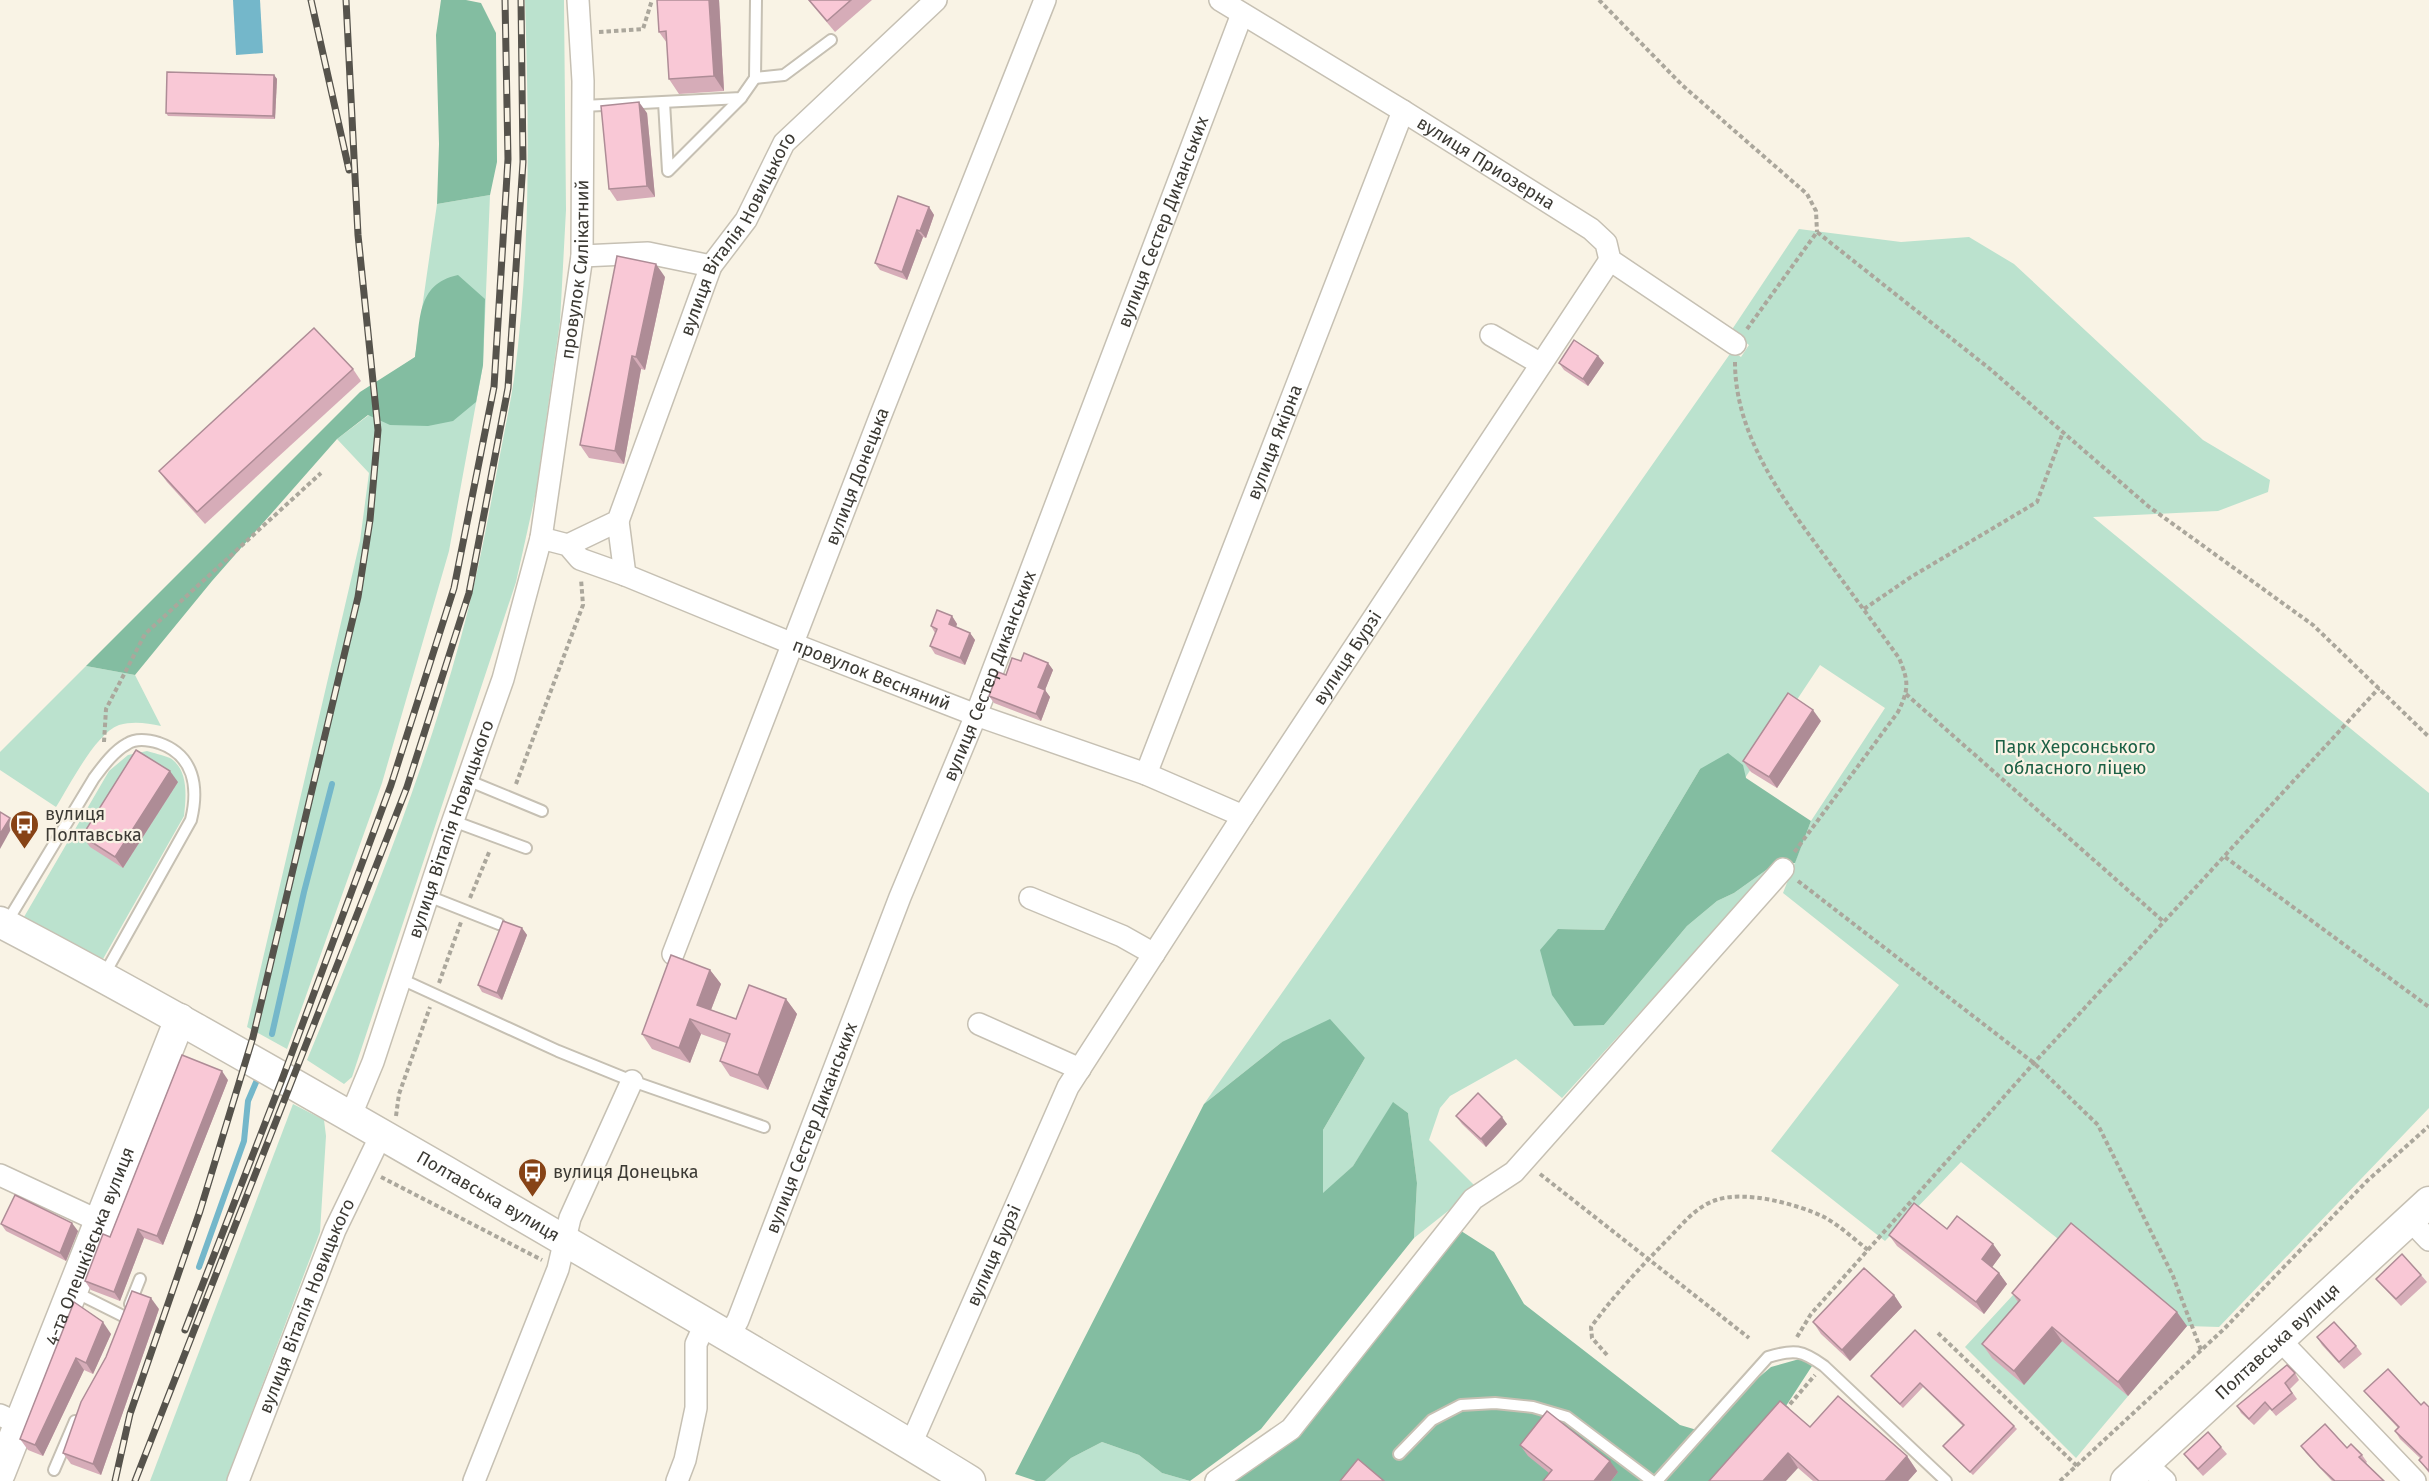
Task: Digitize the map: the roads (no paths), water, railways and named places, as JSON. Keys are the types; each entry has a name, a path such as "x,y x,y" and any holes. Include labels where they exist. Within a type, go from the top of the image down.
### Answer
{"main road":[{"name":"Полтавська вулиця","path":"3,924 180,1019 351,1116 561,1255 717,1329 911,1444 962,1479"},
{"name":"4-та Олешківська вулиця","path":"0,1473 10,1419 72,1291 180,1019"},
{"name":"Полтавська вулиця","path":"2146,1475 2280,1340 2423,1221"}],"street":[{"name":"провулок Силікатний","path":"540,538 582,256 583,106 578,0"},
{"name":"вулиця Віталія Новицького","path":"625,575 618,521 711,266 746,220 784,143 936,0"},
{"name":"вулиця Донецька","path":"673,954 880,417 1045,0"},
{"name":"вулиця Приозерна","path":"1220,0 1591,229 1606,243 1610,260 1735,344"},
{"name":"вулиця Сестер Диканських","path":"677,1481 685,1460 696,1408 696,1344 717,1329 738,1320 900,897 976,715 1242,14"},
{"name":"вулиця Якірна","path":"1146,774 1403,111"},
{"path":"582,256 648,253 711,266"},
{"name":"вулиця Бурзі","path":"911,1444 1068,1087 1243,816 1610,260"},
{"path":"1491,335 1541,364"},
{"path":"568,545 618,521"},
{"name":"вулиця Віталія Новицького","path":"351,1116 374,1062 453,821 503,679 540,538"},
{"name":"провулок Весняний","path":"540,538 568,545 580,560 625,575 793,644 976,715 1146,774 1243,816"},
{"path":"1216,1481 1291,1429 1473,1199 1514,1172 1783,869"},
{"path":"1030,898 1122,936 1154,954"},
{"path":"979,1024 1080,1069"},
{"path":"474,1481 561,1255 570,1218 632,1081"},
{"name":"вулиця Віталія Новицького","path":"238,1481 334,1230 381,1135"},
{"path":"0,1175 99,1221"},
{"path":"2280,1340 2415,1481"}],"lane":[{"path":"664,102 668,171 741,98 755,78 756,0"},
{"path":"755,78 784,75 831,40"},
{"path":"583,106 741,98"},
{"path":"3,924 103,766 128,743 148,740 169,747 184,758 194,776 196,800 191,820 103,978"},
{"path":"467,780 542,811"},
{"path":"453,821 526,848"},
{"path":"428,896 499,924"},
{"path":"401,979 558,1051 632,1081 764,1127"},
{"path":"72,1291 124,1322 140,1280"},
{"path":"1657,1481 1768,1357 1789,1350 1808,1354 1824,1365 1946,1481"},
{"path":"1399,1454 1432,1420 1461,1405 1495,1404 1533,1407 1567,1417 1652,1481"},
{"path":"54,1470 72,1426 84,1406"}],"water":[{"path":"233,0 260,0 263,53 236,55"}],"waterway":[{"path":"272,1034 304,892 332,784"},
{"path":"199,1267 244,1141 248,1101 257,1080"}],"railway":[{"path":"311,0 349,170"},
{"path":"115,1481 130,1414 200,1211 253,1037 358,597 370,520 378,430 358,235 346,0"},
{"path":"185,1330 283,1077 391,785 454,588 494,387 508,159 505,0"},
{"path":"135,1481 407,787 469,593 508,388 523,162 521,0"}],"place":[{"name":"вулиця Полтавська","path":"24,850"},
{"name":"вулиця Донецька","path":"532,1198"}],"park label":[{"name":"Парк Херсонського обласного ліцею","path":"2075,757"}]}
